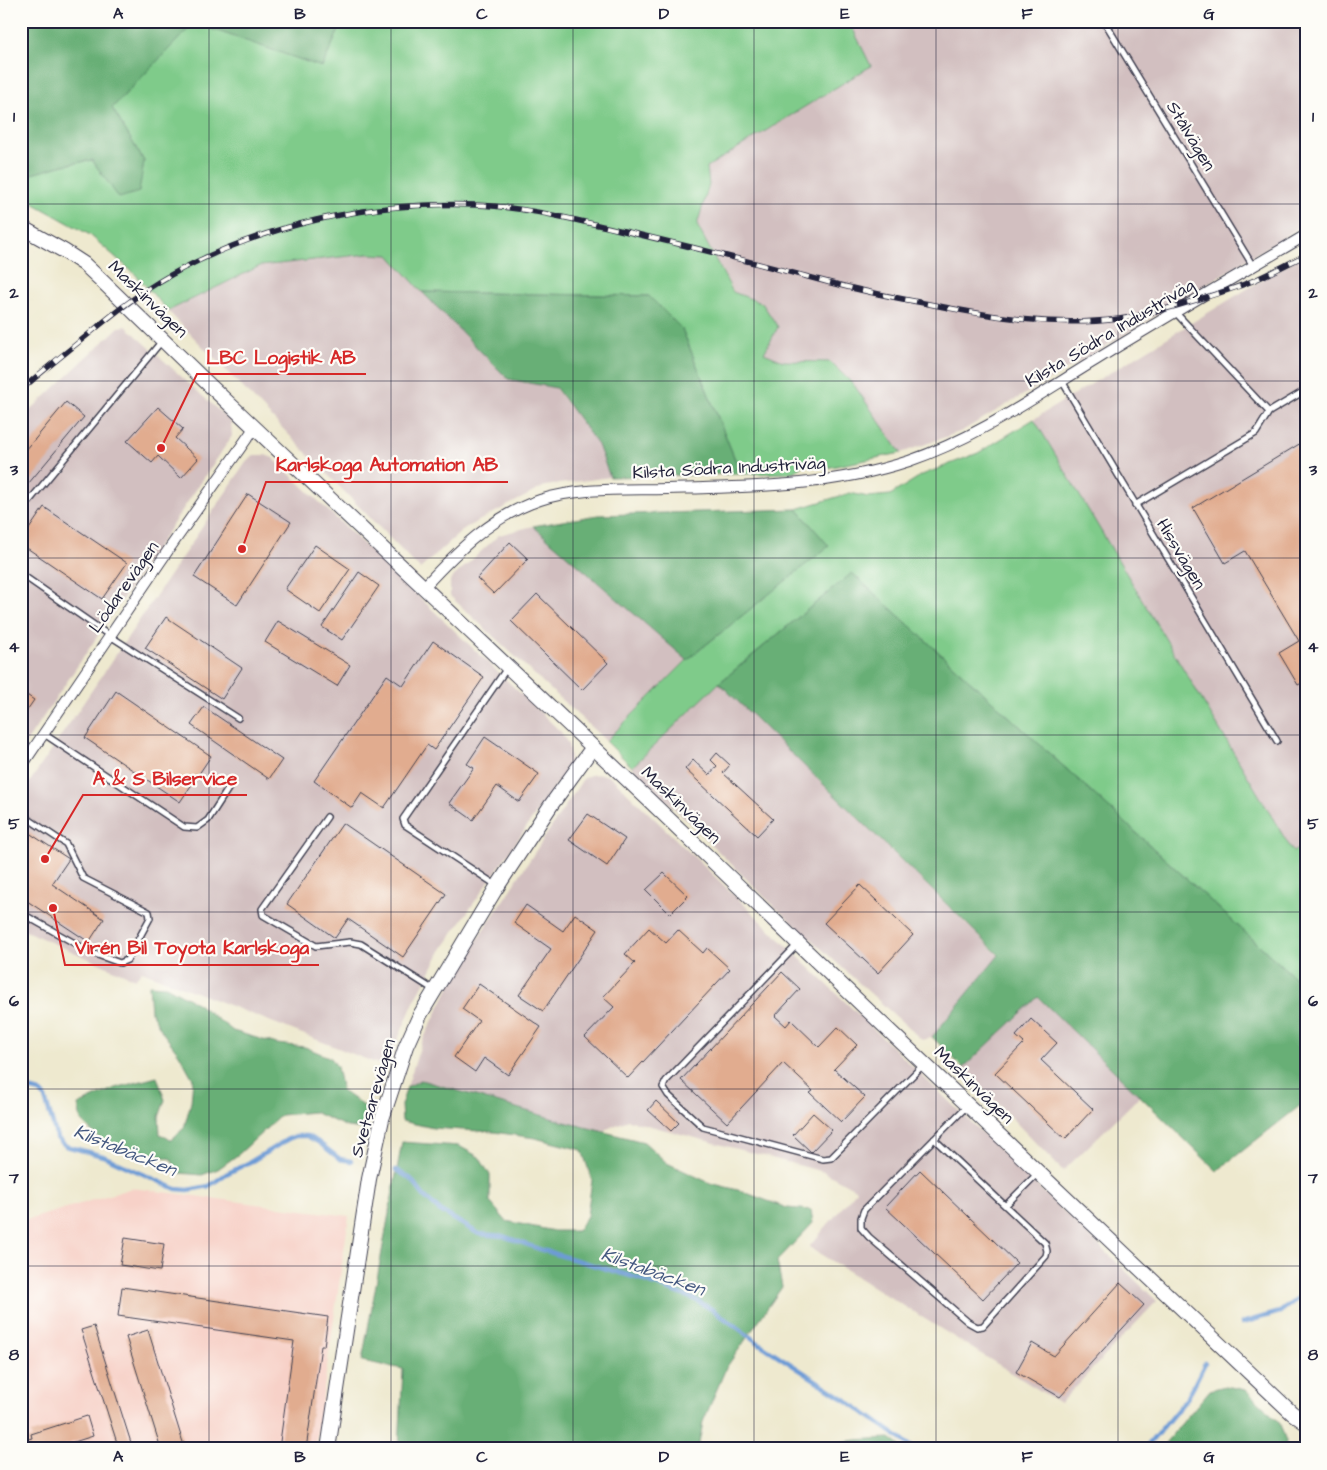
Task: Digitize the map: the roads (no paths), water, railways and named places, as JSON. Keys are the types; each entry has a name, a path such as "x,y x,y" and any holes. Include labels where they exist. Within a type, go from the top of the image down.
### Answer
{"street":[{"name":"Maskinvägen","path":"21,228 84,264 593,747 967,1106 1292,1413 1306,1423"},
{"name":"Kilsta Södra Industriväg","path":"424,587 455,554 494,522 540,500 568,493 606,490 795,485 851,477 911,460 977,431 1306,235"},
{"name":"Lödarevägen","path":"21,767 255,427"},
{"name":"Svetsarevägen","path":"328,1449 369,1179 380,1128 406,1046 420,1015 498,886 551,805 593,747"}],"lane":[{"name":"Stålvägen","path":"1104,21 1253,266"},
{"path":"1174,312 1269,412"},
{"path":"21,511 163,340"},
{"name":"Hissvägen","path":"1062,381 1277,741"},
{"path":"1135,505 1256,433 1269,412 1306,390"},
{"path":"21,574 110,636 238,718"},
{"path":"498,886 405,825 403,819 508,667"},
{"path":"43,733 184,827 197,828 208,820 230,786"},
{"path":"21,814 66,844 83,878 149,912 150,918 127,960 120,963 92,953 21,913"},
{"path":"327,817 262,909 263,915 316,946 350,942 361,944 435,990"},
{"path":"799,944 666,1081 663,1088 668,1095 703,1127 823,1159 831,1158 924,1064"},
{"path":"934,1139 1045,1243 1046,1256 982,1326 977,1327 968,1322 861,1228 861,1218 864,1210 934,1139 967,1106"},
{"path":"1006,1205 1038,1173"}],"waterway":[{"name":"Kilstabäcken","path":"21,1087 40,1092 45,1098 57,1138 66,1146 103,1156 176,1189 188,1190 209,1186 226,1174 296,1136 307,1136 340,1159 351,1161"},
{"name":"Kilstabäcken","path":"396,1170 411,1179 424,1196 439,1210 479,1234 503,1236 542,1250 634,1277 694,1299 846,1400 915,1449"},
{"name":"Kilstabäcken","path":"1242,1323 1280,1312 1306,1292"},
{"name":"Kilstabäcken","path":"1145,1449 1188,1397 1205,1363"}],"railway":[{"path":"21,390 137,296 167,277 203,259 239,243 277,230 356,212 396,207 476,205 532,211 569,218 744,260 886,296 1000,317 1047,321 1095,321 1126,318 1153,312 1236,287 1306,255"}],"place":[{"name":"LBC Logistik AB","path":"161,448"},
{"name":"Karlskoga Automation AB","path":"242,549"},
{"name":"A & S Bilservice","path":"45,859"},
{"name":"Virén Bil Toyota Karlskoga","path":"53,908"}]}
